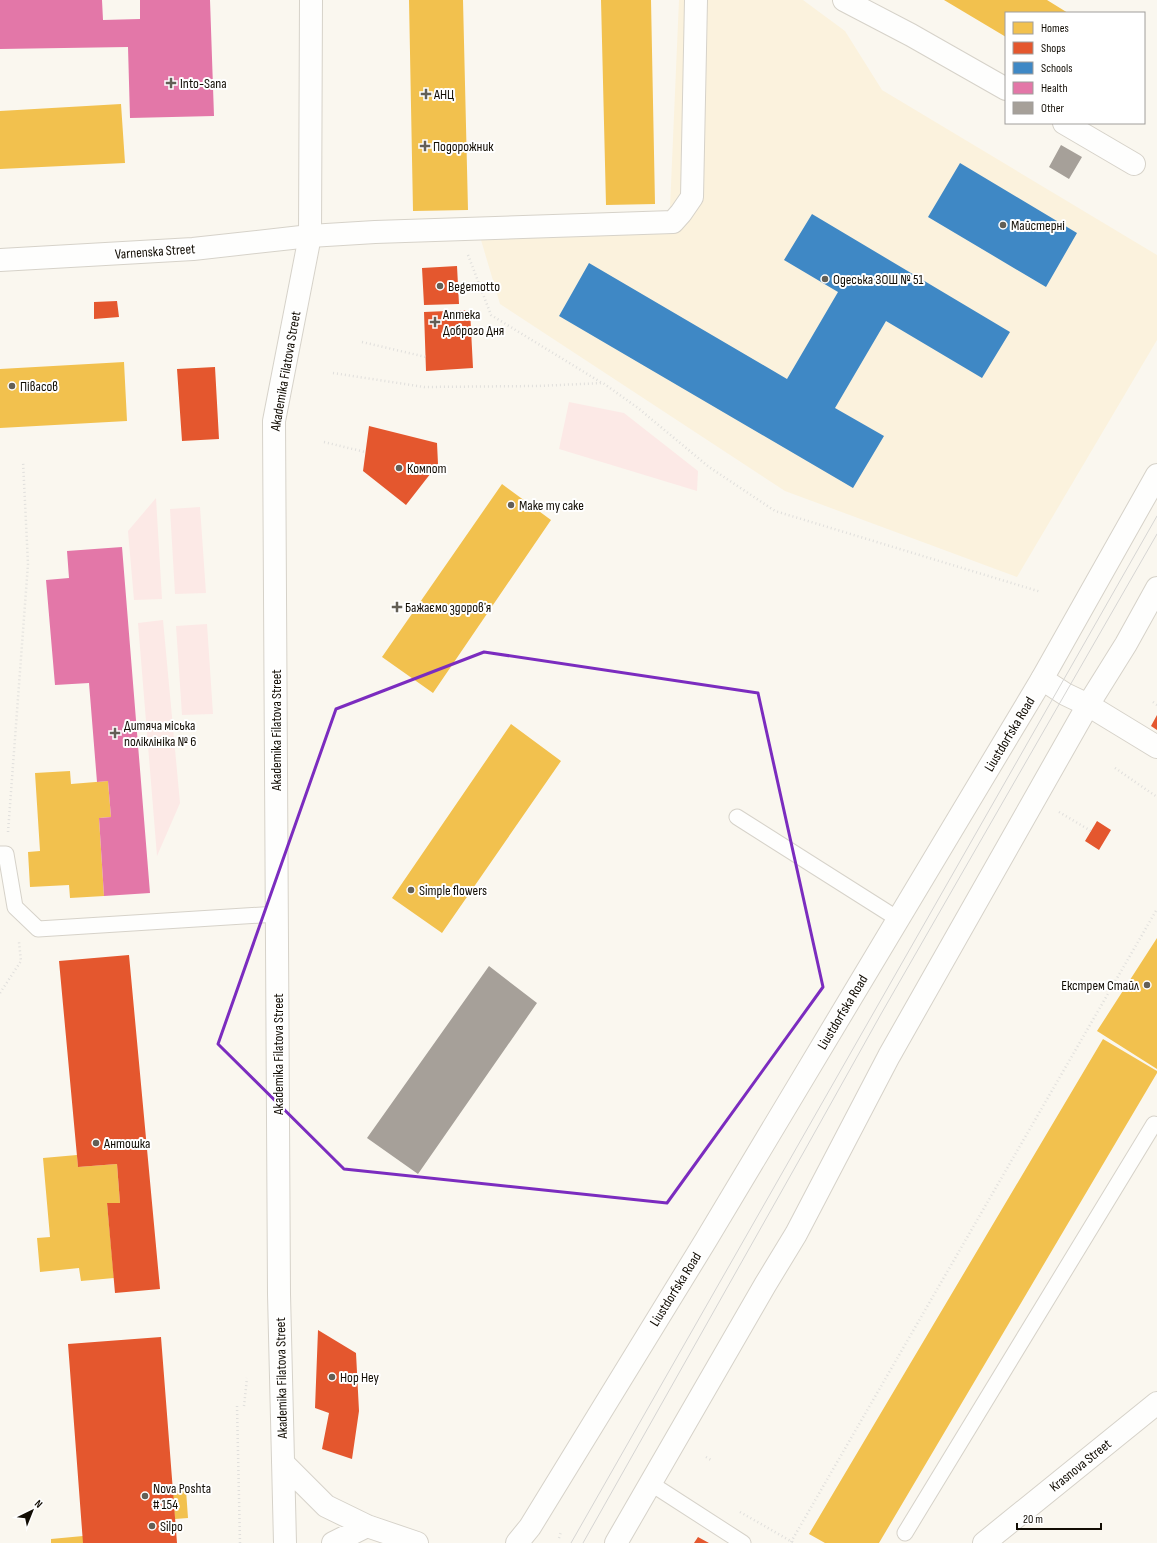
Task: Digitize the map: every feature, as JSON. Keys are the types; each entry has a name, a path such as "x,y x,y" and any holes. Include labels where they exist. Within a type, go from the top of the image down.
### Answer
{"main road":[{"name":"Akademika Filatova Street","path":"284,1543 279,1286 274,421 310,236 311,0"},
{"name":"Varnenska Street","path":"0,260 193,249 310,236 374,232 673,222 681,214 692,197 696,0"},
{"path":"844,0 911,35 1005,88"},
{"path":"1066,124 1134,164"},
{"name":"Liustdorfska Road","path":"517,1543 530,1527 706,1240 1042,679 1157,474"},
{"path":"616,1543 796,1234 889,1056 1088,705 1126,644 1157,588"},
{"path":"1042,679 1065,694 1088,705 1157,747"},
{"name":"Krasnova Street","path":"984,1543 1157,1403"},
{"path":"283,1463 326,1506 367,1526 417,1543"},
{"path":"333,1543 367,1526"}],"lane":[{"path":"737,817 898,919"},
{"path":"3,854 16,907 38,929 277,914"},
{"path":"905,1533 1154,1124 1157,1126"},
{"path":"650,1483 743,1543"}],"path":[{"path":"459,230 491,315 603,383 638,408 709,467 775,511 1041,592"},
{"path":"362,342 426,357"},
{"path":"333,373 424,387 538,386 603,383"},
{"path":"324,442 365,452"},
{"path":"3,854 28,564 23,461"},
{"path":"1153,702 1157,705"},
{"path":"1115,768 1157,796"},
{"path":"1059,812 1091,831"},
{"path":"0,993 21,961 16,907"},
{"path":"738,1511 792,1542 1157,909"},
{"path":"244,1406 247,1378"},
{"path":"237,1406 240,1543"},
{"path":"706,1457 711,1460"},
{"path":"560,1538 562,1532"}],"highlighted area":[{"path":"484,652 758,693 823,987 667,1203 344,1169 218,1044 336,709"}],"shaded area":[{"name":"Одеська ЗОШ № 51","path":"679,0 803,0 845,31 882,90 1157,255 1157,340 1017,577 785,491 500,304 481,240 658,229 670,208"},
{"path":"569,402 624,413 698,471 697,491 559,449"},
{"path":"156,498 162,599 134,600 128,531"},
{"path":"200,507 206,593 175,594 170,509"},
{"path":"163,620 180,803 157,856 138,623"},
{"path":"207,624 213,714 182,715 176,626"}],"building: Homes":[{"path":"409,0 463,0 468,210 413,211"},
{"path":"601,0 651,0 655,204 606,205"},
{"path":"944,0 1047,0 1066,12 1005,12 1005,36"},
{"path":"121,104 125,163 0,169 0,111"},
{"path":"124,362 127,421 0,428 0,369"},
{"path":"502,484 551,520 433,693 382,657"},
{"path":"511,724 561,761 442,933 392,898"},
{"path":"70,771 71,784 108,781 111,817 99,818 104,896 70,898 69,885 30,887 28,852 40,851 35,773"},
{"path":"1157,938 1157,1069 1097,1031"},
{"path":"1103,1039 1157,1071 1157,1073 879,1543 825,1543 809,1534"},
{"path":"77,1155 78,1167 117,1164 120,1203 107,1203 114,1278 81,1281 79,1268 40,1272 37,1238 50,1237 43,1158"},
{"path":"186,1490 188,1518 175,1519 172,1491"},
{"path":"83,1536 83,1543 51,1543 51,1539"}],"building: Shops":[{"name":"Begemotto","path":"457,266 459,304 424,305 422,268"},
{"path":"117,301 119,317 94,319 94,302"},
{"path":"470,310 473,368 426,371 424,312"},
{"path":"215,367 219,439 182,441 177,369"},
{"name":"Компот","path":"369,426 437,443 438,464 406,505 363,471"},
{"path":"1157,715 1157,730 1151,726"},
{"path":"1097,821 1111,830 1099,850 1085,841"},
{"path":"129,955 160,1289 115,1293 107,1203 120,1203 117,1164 78,1167 59,961"},
{"path":"318,1330 356,1353 359,1411 352,1459 322,1449 329,1413 315,1408"},
{"path":"161,1337 177,1543 83,1543 68,1344"},
{"path":"698,1537 709,1543 694,1543"}],"building: Schools":[{"name":"Майстерні","path":"960,163 1077,233 1046,287 928,217"},
{"path":"812,214 1010,332 982,378 886,321 835,408 884,436 853,488 559,316 589,263 787,379 838,292 784,260"}],"building: Health":[{"name":"Into-Sana","path":"0,0 102,0 103,20 140,19 140,0 210,0 214,116 130,118 128,47 0,49"},
{"name":"Дитяча міська поліклініка № 6","path":"122,547 150,893 104,896 99,818 111,817 108,781 97,782 89,683 55,685 46,580 69,578 67,551"}],"building: Other":[{"path":"1061,145 1082,157 1069,179 1049,167"},
{"path":"489,966 537,1003 418,1174 367,1138"}],"tram line":[{"path":"571,1543 1157,516"},
{"path":"583,1543 881,1014 1157,534"}],"place":[{"name":"Into-Sana","path":"171,83"},
{"name":"АНЦ","path":"426,94"},
{"name":"Подорожник","path":"425,146"},
{"name":"Майстерні","path":"1003,225"},
{"name":"Одеська ЗОШ № 51","path":"825,279"},
{"name":"Begemotto","path":"440,286"},
{"name":"Аптека Доброго Дня","path":"435,322"},
{"name":"Півасов","path":"12,386"},
{"name":"Компот","path":"399,468"},
{"name":"Make my cake","path":"511,505"},
{"name":"Бажаємо здоровʼя","path":"397,607"},
{"name":"Дитяча міська поліклініка № 6","path":"115,733"},
{"name":"Simple flowers","path":"411,890"},
{"name":"Екстрем Стайл","path":"1147,985"},
{"name":"Антошка","path":"96,1143"},
{"name":"Hop Hey","path":"332,1377"},
{"name":"Nova Poshta # 154","path":"145,1496"},
{"name":"Silpo","path":"152,1526"}]}
